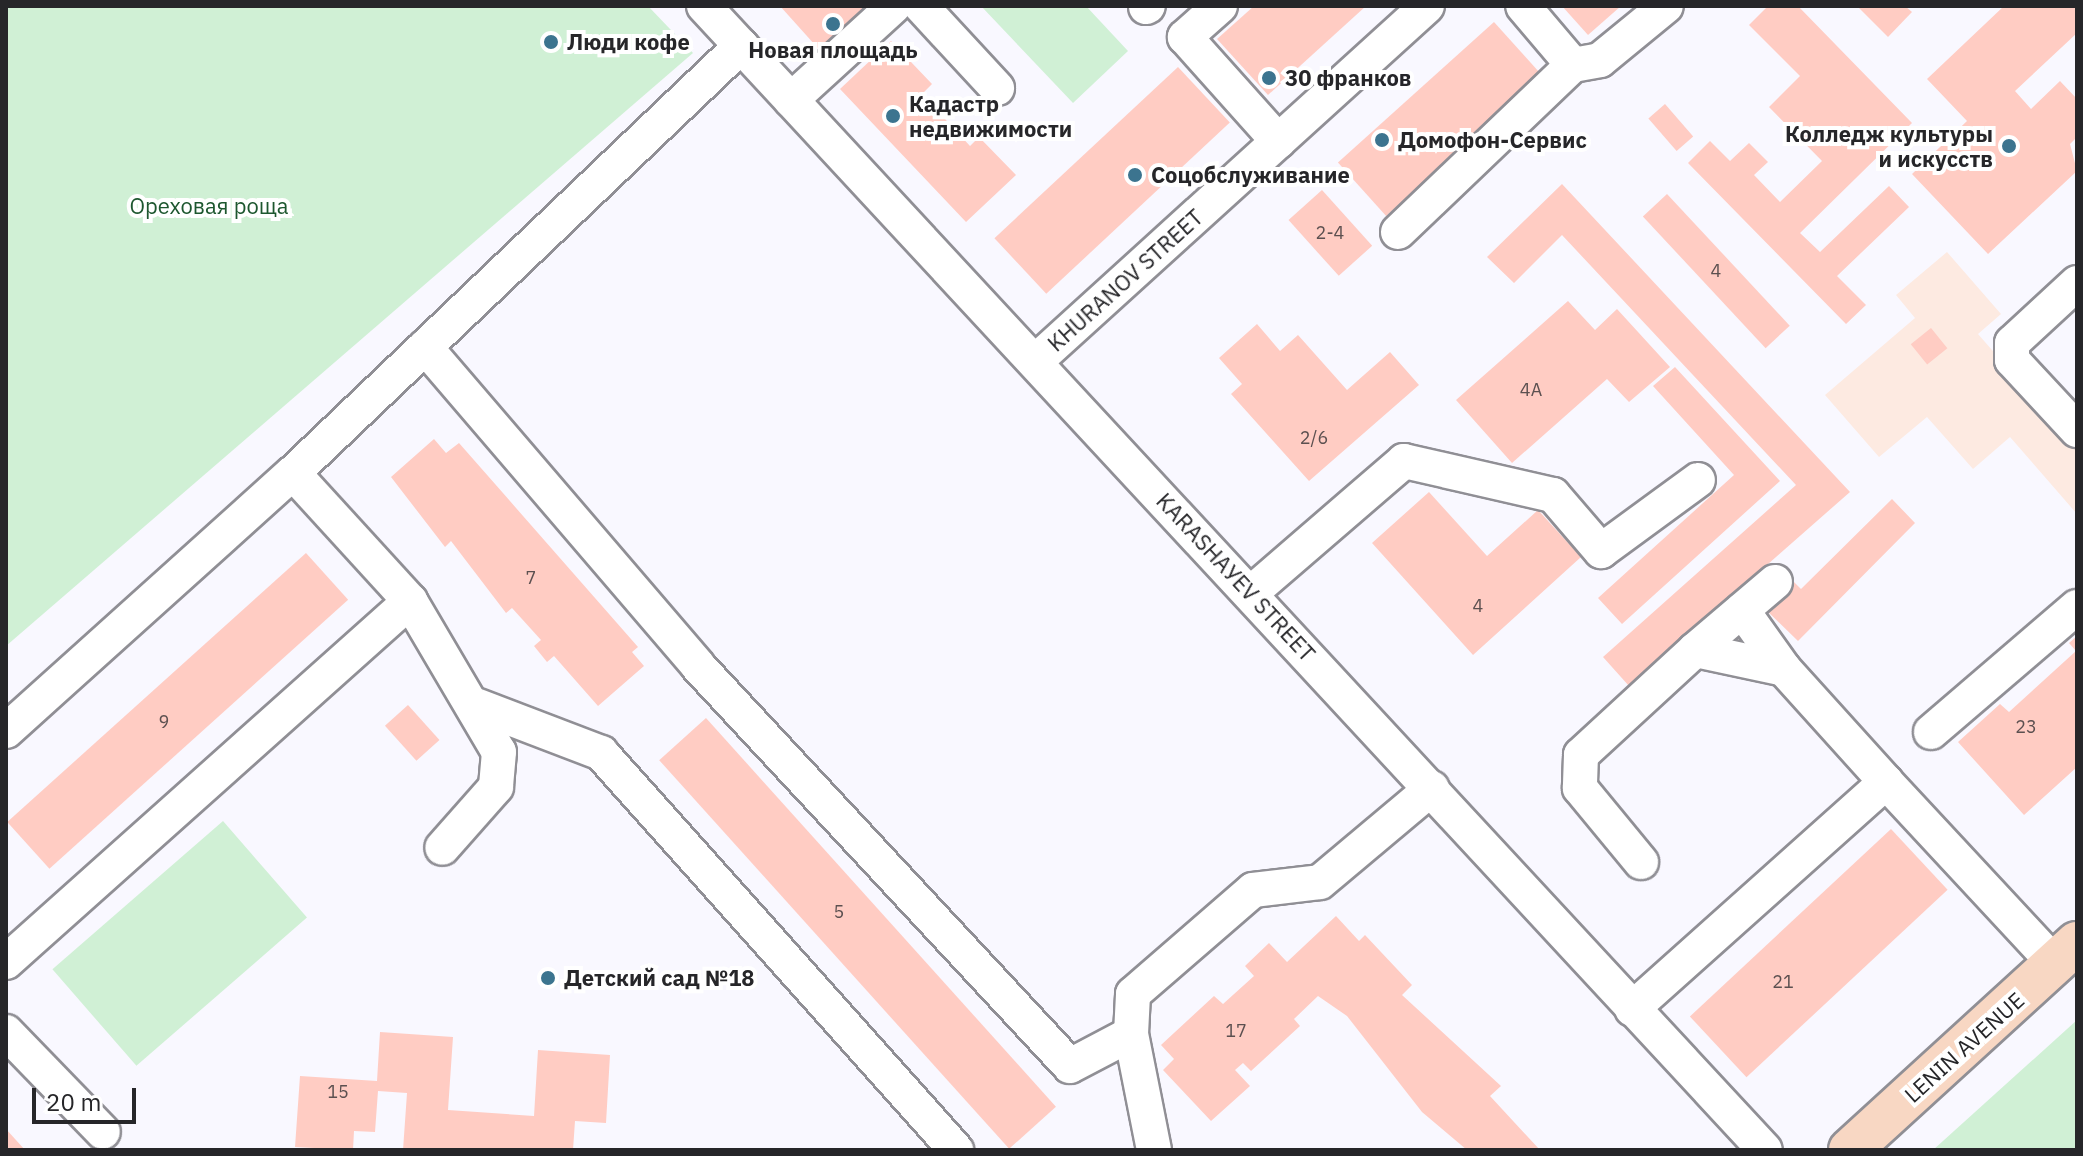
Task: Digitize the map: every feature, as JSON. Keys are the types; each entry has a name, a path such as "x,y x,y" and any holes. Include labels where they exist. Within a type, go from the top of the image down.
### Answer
{"main road":[{"name":"LENIN AVENUE","path":"1850,1150 2066,953"}],"street":[{"name":"KARASHAУEV STREET","path":"704,6 1765,1150"},
{"path":"791,100 894,6"},
{"path":"921,6 997,88"},
{"path":"1220,6 1185,37 1278,141"},
{"name":"KHURANOV STREET","path":"1036,361 1427,6"},
{"path":"1523,6 1573,65"},
{"path":"1398,232 1573,65 1600,60 1666,6"},
{"path":"6,731 293,473 741,46"},
{"path":"2077,283 2012,343 2012,360 2077,430"},
{"path":"425,347 698,666 1070,1066 1131,1034"},
{"path":"1251,593 1404,461 1553,495 1601,551 1698,480"},
{"path":"293,473 410,601 478,706 499,752 496,787 442,848"},
{"path":"1641,862 1580,788 1581,755 1695,650 1775,582"},
{"path":"6,962 410,601"},
{"path":"1931,732 2077,607"},
{"path":"1742,610 1784,669 1886,782 2066,953"},
{"path":"1695,650 1784,669"},
{"path":"478,706 601,753 956,1150"},
{"path":"1632,1009 1886,782"},
{"path":"1154,1150 1131,1034 1133,994 1253,890 1320,882 1432,788"},
{"path":"6,1032 103,1132"}],"shaded area":[{"path":"1947,252 2001,314 1978,334 2077,447 2077,514 2010,437 1973,469 1927,417 1879,457 1825,395 1915,318 1896,295"}],"green space":[{"name":"Ореховая роща","path":"6,6 648,6 693,53 6,646"},
{"path":"981,6 1086,6 1128,51 1073,103"},
{"path":"223,821 307,918 136,1066 52,969"},
{"path":"2077,1020 2077,1150 1933,1150"}],"building":[{"path":"780,6 877,6 824,55"},
{"path":"1254,6 1366,6 1268,95 1217,39"},
{"path":"1562,6 1621,6 1588,35"},
{"path":"1768,6 1798,6 1912,123 1800,233 1820,252 1889,186 1909,207 1837,276 1866,305 1846,324 1688,163 1710,141 1730,161 1749,143 1768,162 1754,175 1780,202 1822,161 1769,107 1800,76 1749,25"},
{"path":"1857,6 1905,6 1912,12 1888,37"},
{"name":"Колледж культуры и искусств","path":"2004,6 2077,6 2077,33 2015,91 2031,109 2060,81 2077,99 2077,137 2070,144 2077,171 1988,254 1912,174 1967,121 1927,79"},
{"path":"1494,22 1542,76 1386,216 1338,163"},
{"path":"891,41 932,84 922,94 970,146 979,137 1016,175 966,222 840,89"},
{"path":"1178,67 1230,123 1046,294 994,238"},
{"path":"1665,104 1693,136 1677,151 1648,118"},
{"path":"1562,184 1850,492 1629,686 1603,657 1796,485 1562,235 1514,283 1487,257"},
{"path":"1322,190 1372,246 1339,276 1289,220"},
{"path":"1667,194 1790,326 1766,348 1643,217"},
{"path":"1568,301 1595,330 1617,309 1670,367 1629,402 1607,379 1512,463 1456,400"},
{"path":"1257,324 1280,351 1298,335 1347,390 1390,352 1419,385 1309,481 1231,394 1242,384 1219,358"},
{"path":"1931,328 1947,348 1927,365 1911,344"},
{"path":"1675,367 1780,481 1622,624 1598,598 1734,475 1653,386"},
{"path":"434,439 446,453 459,443 638,647 632,652 644,666 598,706 554,656 547,662 534,646 541,640 512,608 506,613 451,541 445,547 391,477"},
{"path":"1429,492 1487,556 1538,510 1581,557 1473,655 1372,543"},
{"path":"1892,499 1915,523 1798,641 1762,606 1790,578 1801,589"},
{"path":"306,553 348,600 49,869 7,822"},
{"path":"2077,636 2077,767 2024,815 1958,742 2000,704 2009,712 2076,651 2069,643"},
{"path":"408,705 439,740 416,761 385,726"},
{"path":"706,718 1056,1107 1009,1149 659,760"},
{"path":"1891,829 1948,890 1746,1077 1690,1017"},
{"path":"1336,916 1359,941 1365,935 1412,985 1402,995 1501,1086 1490,1096 1540,1150 1467,1150 1422,1112 1347,1016 1318,996 1294,1019 1300,1026 1251,1071 1243,1063 1235,1070 1250,1086 1211,1121 1163,1070 1174,1059 1161,1045 1214,996 1223,1004 1254,976 1245,966 1269,943 1287,962"},
{"path":"380,1032 453,1037 448,1110 534,1116 538,1050 610,1055 606,1123 575,1121 573,1150 403,1150 407,1093 378,1091 375,1132 354,1131 353,1150 295,1147 300,1076 377,1081"},
{"path":"6,1129 25,1150 6,1150"}],"place":[{"name":"Новая площадь","path":"833,24"},
{"name":"Люди кофе","path":"551,42"},
{"name":"30 франков","path":"1269,78"},
{"name":"Кадастр недвижимости","path":"893,116"},
{"name":"Домофон-Сервис","path":"1382,140"},
{"name":"Колледж культуры и искусств","path":"2009,146"},
{"name":"Соцобслуживание","path":"1135,175"},
{"name":"Детский сад №18","path":"548,978"}]}
